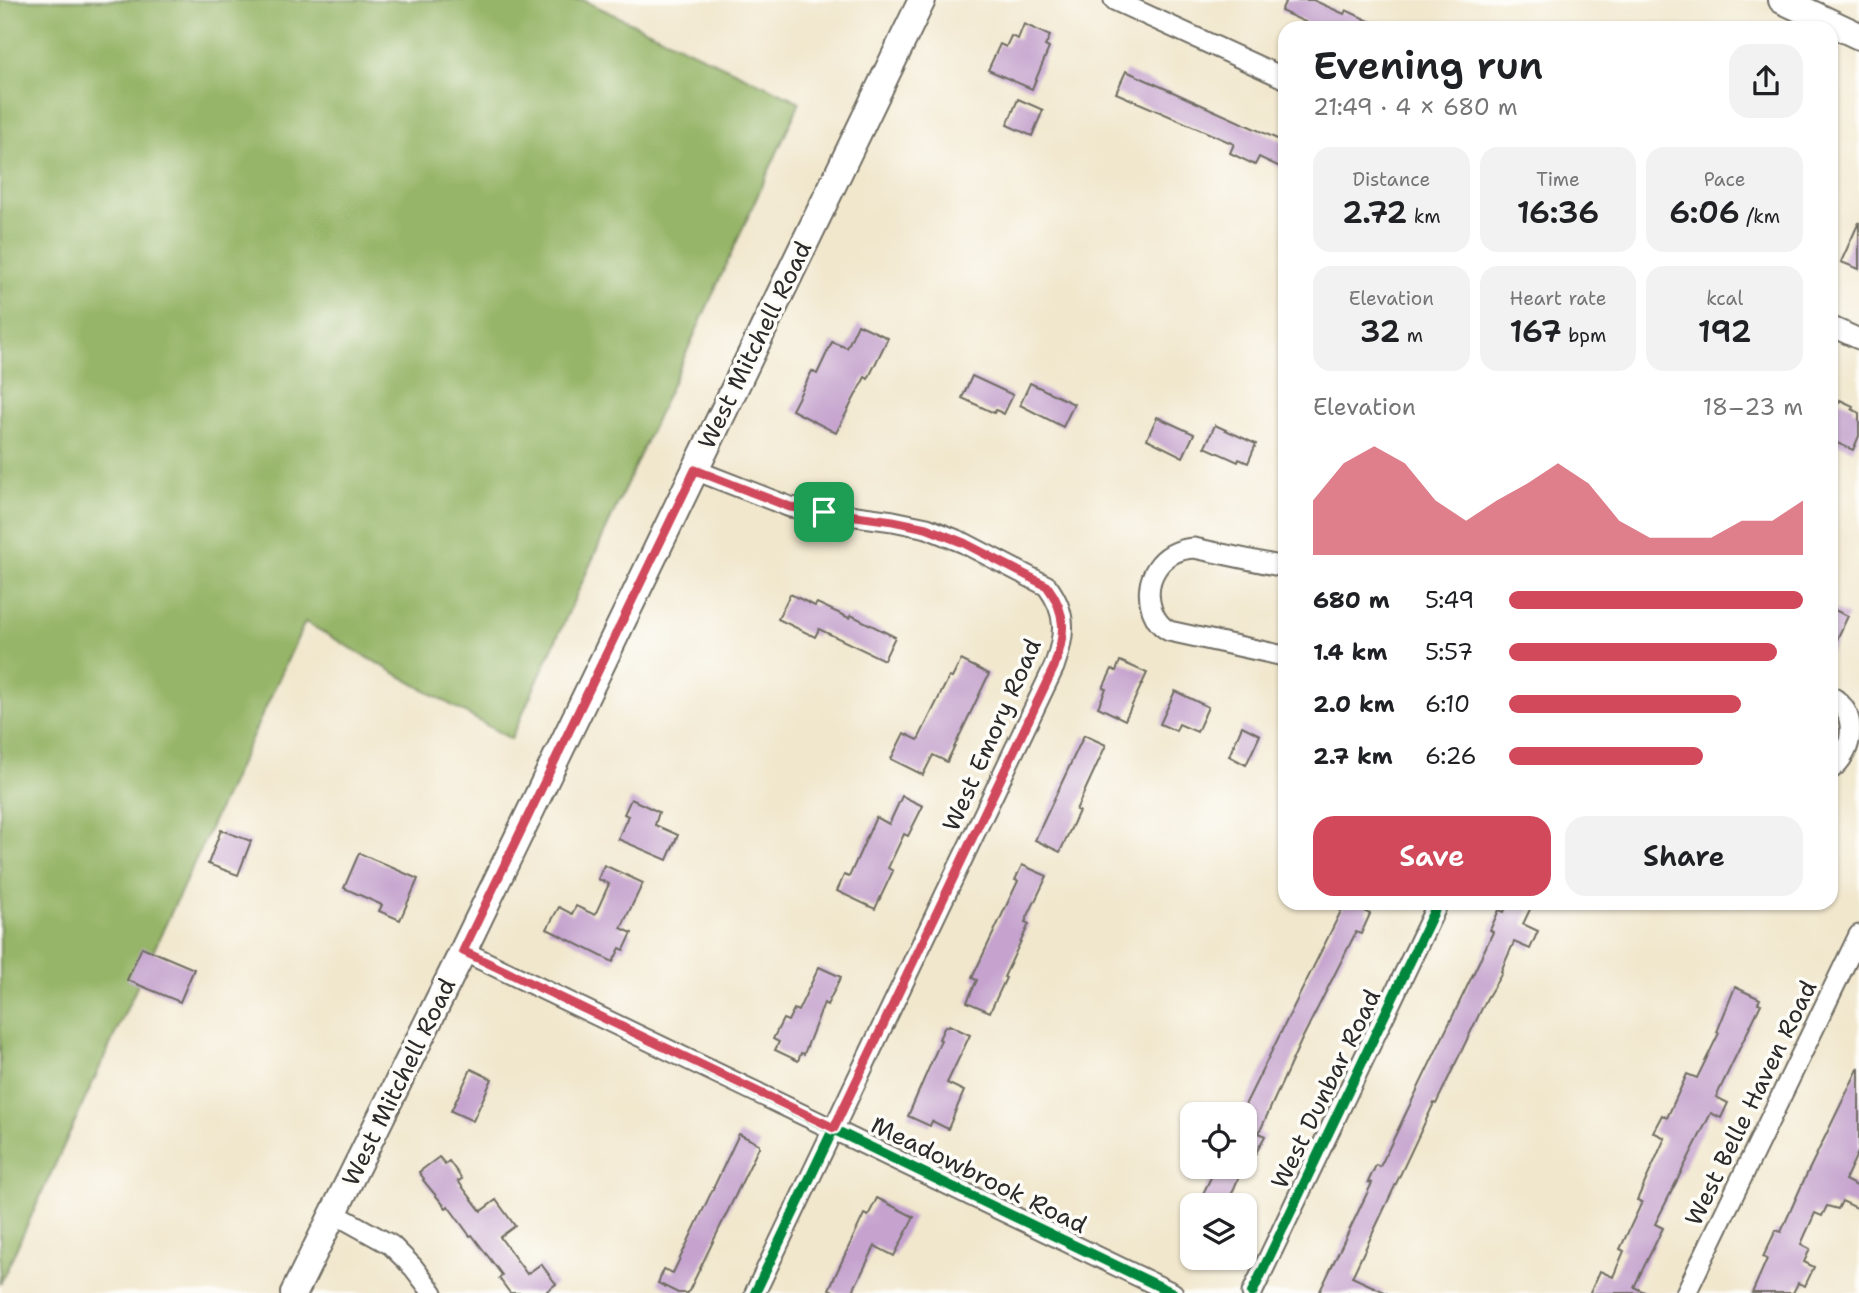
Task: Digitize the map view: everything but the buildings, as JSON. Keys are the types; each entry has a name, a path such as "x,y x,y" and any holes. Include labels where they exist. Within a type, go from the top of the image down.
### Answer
{"main road":[{"name":"West Mitchell Road","path":"294,1293 463,951 922,0"},
{"path":"1782,0 1827,21"},
{"path":"1838,26 1859,36"}],"street":[{"path":"1114,0 1278,75"},
{"path":"1838,330 1859,339"},
{"name":"West Emory Road","path":"695,470 790,507 893,521 940,533 1047,586 1057,600 1062,617 1061,646 1054,667 755,1293"},
{"path":"1278,566 1184,548 1172,554 1156,569 1148,593 1159,625 1169,631 1278,655"},
{"path":"1838,701 1848,711 1852,724 1846,753 1838,764"},
{"name":"West Dunbar Road","path":"1252,1293 1435,910"},
{"name":"West Belle Haven Road","path":"1686,1293 1859,935"},
{"name":"Meadowbrook Road","path":"463,951 1173,1293"},
{"path":"335,1214 391,1245 433,1293"}],"green space":[{"path":"0,0 583,0 800,102 511,739 305,622 0,1284"}],"cycle path":[{"path":"695,470 790,507 927,528 964,543 1047,586 1054,596 1063,625 1054,667 755,1293"},
{"path":"1252,1293 1435,910"},
{"path":"463,951 1173,1293"}],"route":[{"path":"695,470 790,507 824,512 926,528 964,543 1047,586 1057,600 1063,630 1054,667 834,1128 463,951 695,470"}]}
